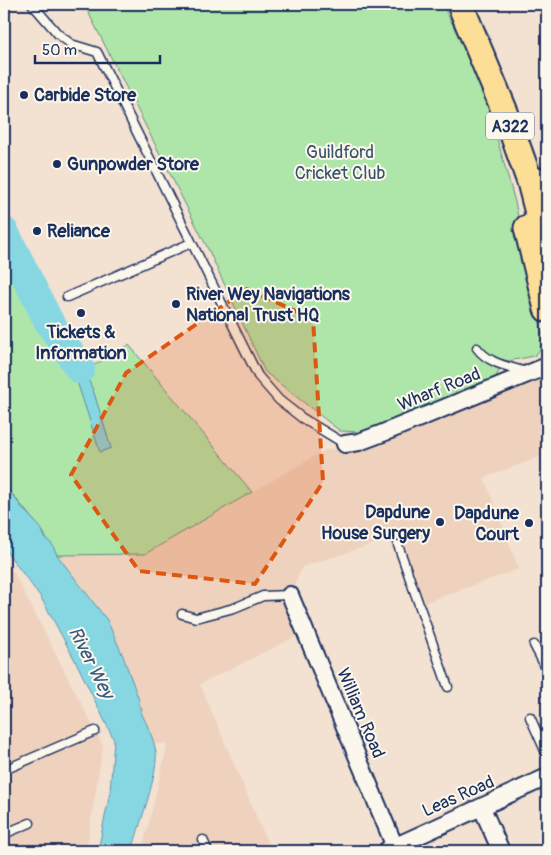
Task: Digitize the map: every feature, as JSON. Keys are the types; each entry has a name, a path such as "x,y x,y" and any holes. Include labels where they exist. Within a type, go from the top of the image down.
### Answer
{"main road":[{"name":"A322","path":"460,4 505,112 539,179 547,248"},
{"name":"A322","path":"488,70 547,309"}],"street":[{"name":"Wharf Road","path":"345,444 359,442 383,433 547,366"},
{"name":"William Road","path":"290,595 390,849"},
{"name":"Leas Road","path":"390,849 547,778"},
{"path":"482,808 501,851"}],"lane":[{"path":"32,4 58,34 71,44 97,52 258,376 279,400 302,418 345,444"},
{"path":"67,297 191,243"},
{"path":"477,348 483,356 493,362 530,374"},
{"path":"398,545 448,687"},
{"path":"182,614 196,618 234,608 263,596 290,595"},
{"path":"534,646 547,670"},
{"path":"530,717 547,755"},
{"path":"4,770 95,731"},
{"path":"4,834 30,823"},
{"path":"203,840 208,851"}],"highlighted area":[{"path":"247,289 313,319 323,482 255,584 139,571 71,475 126,373"}],"shaded area":[{"path":"542,376 547,391 547,454 484,478 519,569 415,606 389,539 302,567 290,595 305,632 200,684 271,851 142,851 168,743 154,744 123,656 104,616 57,555 145,554 325,450 354,448"},
{"path":"4,561 14,573 103,746 86,851 4,851"}],"green space":[{"name":"Guildford Cricket Club","path":"84,4 442,4 479,75 515,202 542,334 540,350 534,356 503,362 495,379 360,432 340,431 265,372 209,251"},
{"path":"4,263 17,286 29,280 62,333 51,339 77,381 100,452 111,448 93,390 84,371 129,345 252,492 145,554 57,555 44,533 4,484"}],"water":[{"path":"4,217 11,219 33,264 28,270 29,280 17,286 4,263"},
{"path":"62,333 93,390 111,448 100,452 77,381 51,339"},
{"name":"River Wey","path":"4,484 41,528 45,538 52,544 57,555 107,620 123,656 142,709 141,712 152,737 156,753 154,773 134,844 130,851 98,851 110,792 114,740 78,666 40,596 6,551 4,551"}],"waterway":[{"path":"4,232 48,320 80,369"}],"place":[{"name":"Carbide Store","path":"24,95"},
{"name":"Gunpowder Store","path":"57,164"},
{"name":"Reliance","path":"37,231"},
{"name":"River Wey Navigations National Trust HQ","path":"176,304"},
{"name":"Tickets & Information","path":"81,313"},
{"name":"Dapdune House Surgery","path":"440,522"},
{"name":"Dapdune Court","path":"529,523"}]}
